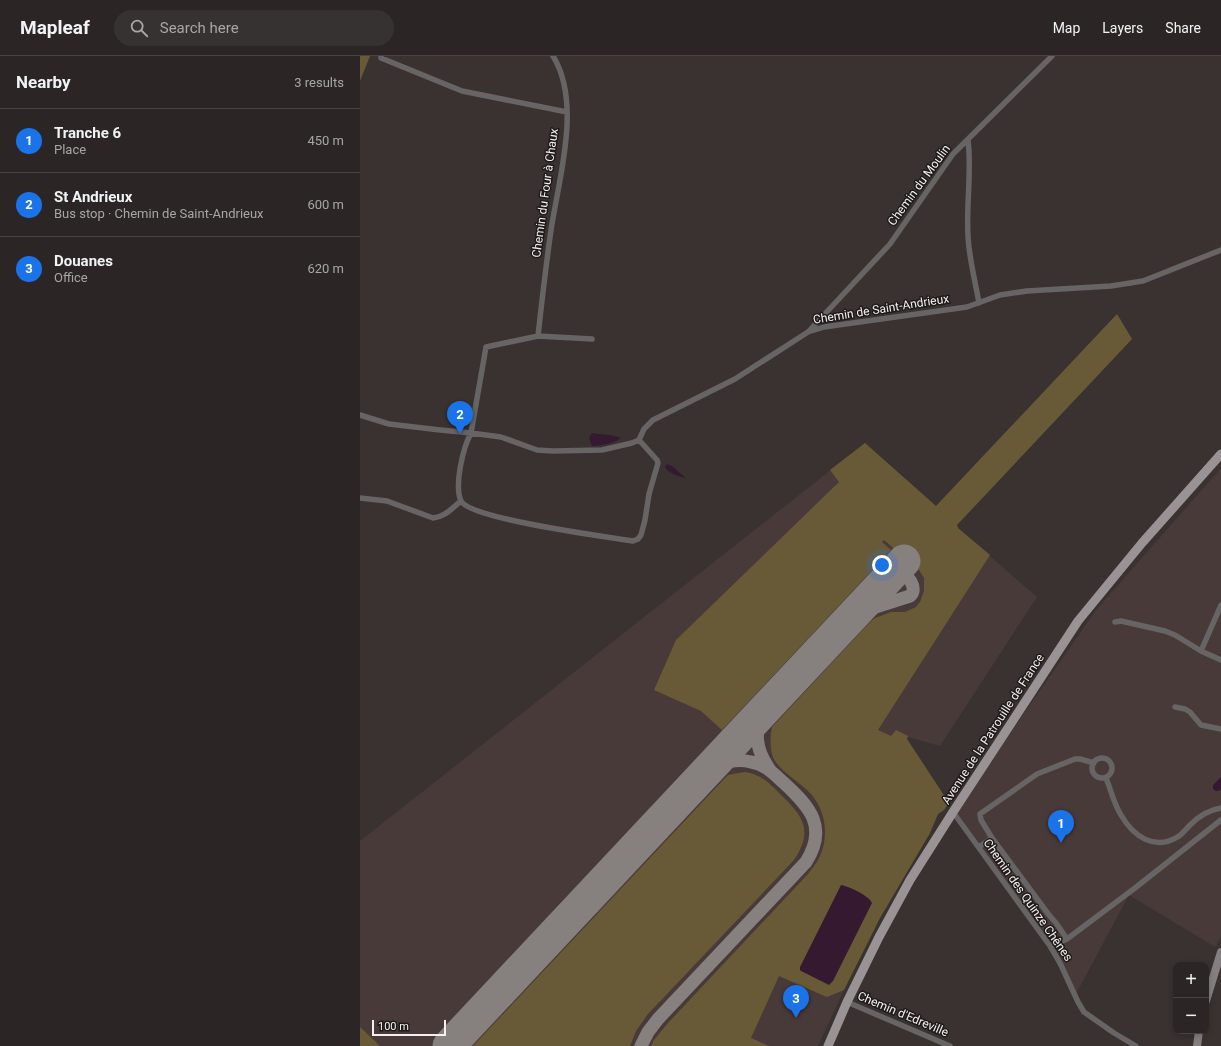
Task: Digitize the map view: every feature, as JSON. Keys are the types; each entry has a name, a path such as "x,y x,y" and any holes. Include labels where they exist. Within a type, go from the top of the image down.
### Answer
{"main road":[{"name":"Avenue de la Patrouille de France","path":"828,1046 847,1002 879,937 910,880 1078,621 1142,543 1221,454"}],"street":[{"path":"381,56 381,58 462,91 567,112"},
{"name":"Chemin du Four à Chaux","path":"538,336 549,242 563,161 567,112 561,70 553,56"},
{"name":"Chemin du Moulin","path":"808,332 890,244 953,154 1052,56"},
{"path":"968,140 970,157 968,235 970,257 979,303"},
{"name":"Chemin de Saint-Andrieux","path":"639,440 644,429 653,420 735,379 808,332 824,327 967,306 1000,295 1028,291 1111,286 1143,281 1221,250"},
{"path":"360,415 389,424 471,433 500,438 537,450 602,450 632,444 639,440 658,463 649,494 641,536 633,541 548,528 502,518 471,509 464,505 461,501 458,483 461,463 466,441 471,433 486,347 538,336 592,339"},
{"path":"360,498 387,501 433,518 440,517 461,501"},
{"path":"1201,651 1221,605"},
{"path":"1115,622 1121,621 1164,631 1175,635 1201,651 1221,660"},
{"path":"1175,707 1186,709 1201,725 1221,729"},
{"path":"1101,758 1109,761 1112,765 1111,774 1106,778 1101,778 1095,775 1092,771 1094,763 1101,758"},
{"path":"1067,939 1056,922 1049,915 992,838 981,820 980,814 982,811 1037,774 1076,759 1094,763"},
{"path":"1106,778 1120,814 1132,830 1147,841 1161,842 1174,839 1207,811 1221,808"},
{"name":"Chemin des Quinze Chênes","path":"953,812 1050,946 1084,1012 1136,1046"},
{"path":"1058,943 1067,939 1135,888 1221,820"},
{"path":"979,847 992,838"},
{"path":"1207,998 1221,952"},
{"name":"Chemin d'Edreville","path":"847,1002 950,1046"},
{"path":"1197,1046 1199,1034"}],"shaded area":[{"path":"360,56 370,56 360,81"},
{"path":"1117,314 1132,339 957,525 958,528 1037,597 940,746 908,737 907,739 949,803 935,818 930,833 880,918 818,1046 360,1046 360,841 865,443 936,506"},
{"path":"1117,314 1132,339 957,525 958,528 990,555 878,730 891,736 896,730 908,736 907,739 949,803 944,810 938,814 930,833 880,918 844,990 827,997 779,976 751,1038 769,1046 651,1046 668,1023 808,874 820,856 825,838 825,829 824,820 818,803 806,789 783,770 775,761 771,746 772,727 870,622 875,618 891,612 905,612 916,607 920,602 924,591 924,578 919,570 884,540 882,542 891,550 722,730 701,711 654,690 676,640 839,482 830,470 865,443 936,506"},
{"path":"592,433 621,438 604,445 592,446 589,438"},
{"path":"667,464 672,466 686,478 669,471 665,467"},
{"path":"1221,468 1221,937 1215,947 1129,895 1076,994 1041,930 956,811 1096,610"},
{"path":"745,772 756,775 764,780 795,809 803,824 804,832 800,849 794,860 648,1014 636,1031 630,1046 473,1046 725,778 728,775"},
{"path":"1221,777 1221,790 1216,791 1213,789 1213,785"},
{"path":"841,885 863,894 872,903 833,981 829,985 801,971 800,967"},
{"path":"360,1027 380,1046 360,1046"}],"taxiway":[{"path":"851,618 860,612 910,596 913,589 911,581 901,573 897,572 892,574"},
{"path":"766,708 759,724 758,740 761,755 770,770"},
{"path":"641,1046 648,1032 658,1019 806,862 816,838 816,828 808,809 793,792 765,767 756,763 734,761 717,766 707,771"}],"runway":[{"path":"449,1046 904,561"}],"place":[{"name":"St Andrieux","path":"460,434"},
{"name":"Tranche 6","path":"1061,843"},
{"name":"Douanes","path":"796,1018"}]}
